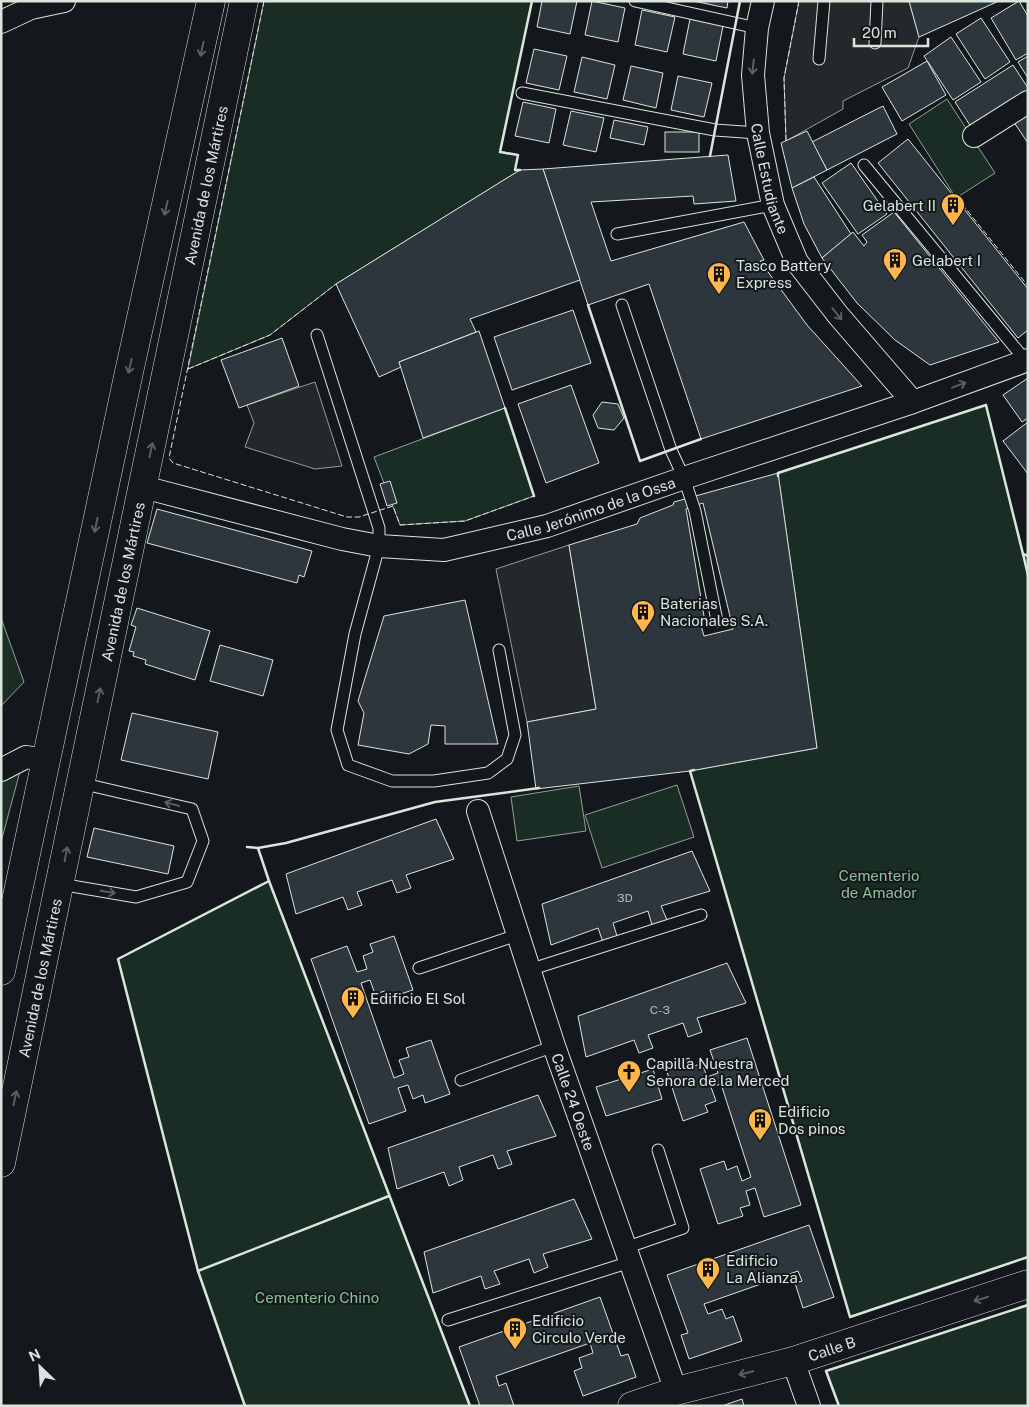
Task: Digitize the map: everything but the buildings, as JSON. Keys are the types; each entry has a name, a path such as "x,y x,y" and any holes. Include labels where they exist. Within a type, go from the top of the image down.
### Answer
{"main road":[{"path":"1,970 212,1"},
{"name":"Avenida de los Mártires","path":"1,1163 244,1"},
{"name":"Calle B","path":"632,1406 676,1391 793,1361 1028,1284"}],"street":[{"path":"1,22 31,8 64,1"},
{"name":"Calle Estudiante","path":"763,1 757,28 752,75 758,133 772,205 797,262 838,315 913,402"},
{"path":"974,136 1028,102"},
{"name":"Calle Jerónimo de la Ossa","path":"143,487 342,539 379,546 444,550 547,526 684,478 913,402 1027,360"},
{"path":"1,770 26,757 46,760"},
{"name":"Calle 24 Oeste","path":"478,811 554,1046 676,1391"},
{"path":"793,1361 810,1406"}],"lane":[{"path":"635,1 757,28"},
{"path":"819,59 824,1"},
{"path":"875,43 877,1"},
{"path":"522,93 715,130 758,133"},
{"path":"864,165 1027,360"},
{"path":"617,234 772,205"},
{"path":"622,305 671,450 684,478 695,511 717,621"},
{"path":"317,335 379,528 379,546 355,634 337,730 348,765 392,781 434,781 488,773 507,759 515,735 499,650"},
{"path":"60,884 136,897 187,882 203,841 192,809 80,783"},
{"path":"529,970 702,915"},
{"path":"419,968 518,935"},
{"path":"461,1080 554,1046"},
{"path":"448,1320 628,1255 684,1228 658,1150"}],"green space":[{"path":"264,1 532,1 500,151 518,155 515,170 520,170 336,284 270,335 188,369"},
{"path":"947,99 995,173 956,198 909,124"},
{"name":"Cementerio de Amador","path":"986,405 1023,554 1028,556 1028,1257 850,1317 690,771 817,748 778,473"},
{"path":"505,408 534,496 465,521 400,525 374,457"},
{"path":"1,618 24,682 1,706"},
{"path":"26,749 1,842 1,772"},
{"path":"677,785 694,837 602,868 585,815"},
{"path":"579,786 586,831 517,841 511,797"},
{"name":"Cementerio Chino","path":"269,881 470,1406 245,1406 198,1271 118,959"},
{"path":"1028,1305 1028,1406 839,1406 826,1371"}],"shaded area":[{"path":"799,1 909,1 919,37 908,68 843,101 843,109 786,141 784,78"},
{"path":"315,382 342,466 315,469 245,447 254,423 247,405"},
{"path":"569,545 596,709 527,722 496,569"}],"fence":[{"path":"264,1 169,458 173,463 347,517 359,517 393,506 400,525 465,521 534,496"},
{"path":"786,141 784,78 799,1"},
{"path":"962,204 1028,286"},
{"path":"188,369 270,335 336,284"}],"wall":[{"path":"520,170 515,170 518,155 500,152 532,1"},
{"path":"710,156 740,1"},
{"path":"588,305 640,461 701,439"},
{"path":"778,476 778,473 986,405 1023,554 1028,556"},
{"path":"505,408 534,496"},
{"path":"1023,554 1028,575"},
{"path":"694,770 690,771 850,1317 1028,1257"},
{"path":"247,847 258,848 286,843 435,802 539,788"},
{"path":"258,848 269,881"},
{"path":"245,1406 198,1271 118,959 269,881 470,1406"},
{"path":"198,1271 389,1196"},
{"path":"839,1406 826,1371 1028,1305"}],"place":[{"name":"Gelabert II","path":"953,226"},
{"name":"Gelabert I","path":"895,281"},
{"name":"Tasco Battery Express","path":"719,295"},
{"name":"Baterias Nacionales S.A.","path":"643,633"},
{"name":"Edificio El Sol","path":"353,1019"},
{"name":"Capilla Nuestra Senora de la Merced","path":"629,1093"},
{"name":"Edificio Dos pinos","path":"760,1141"},
{"name":"Edificio La Alianza","path":"708,1290"},
{"name":"Edificio Circulo Verde","path":"515,1350"}]}
